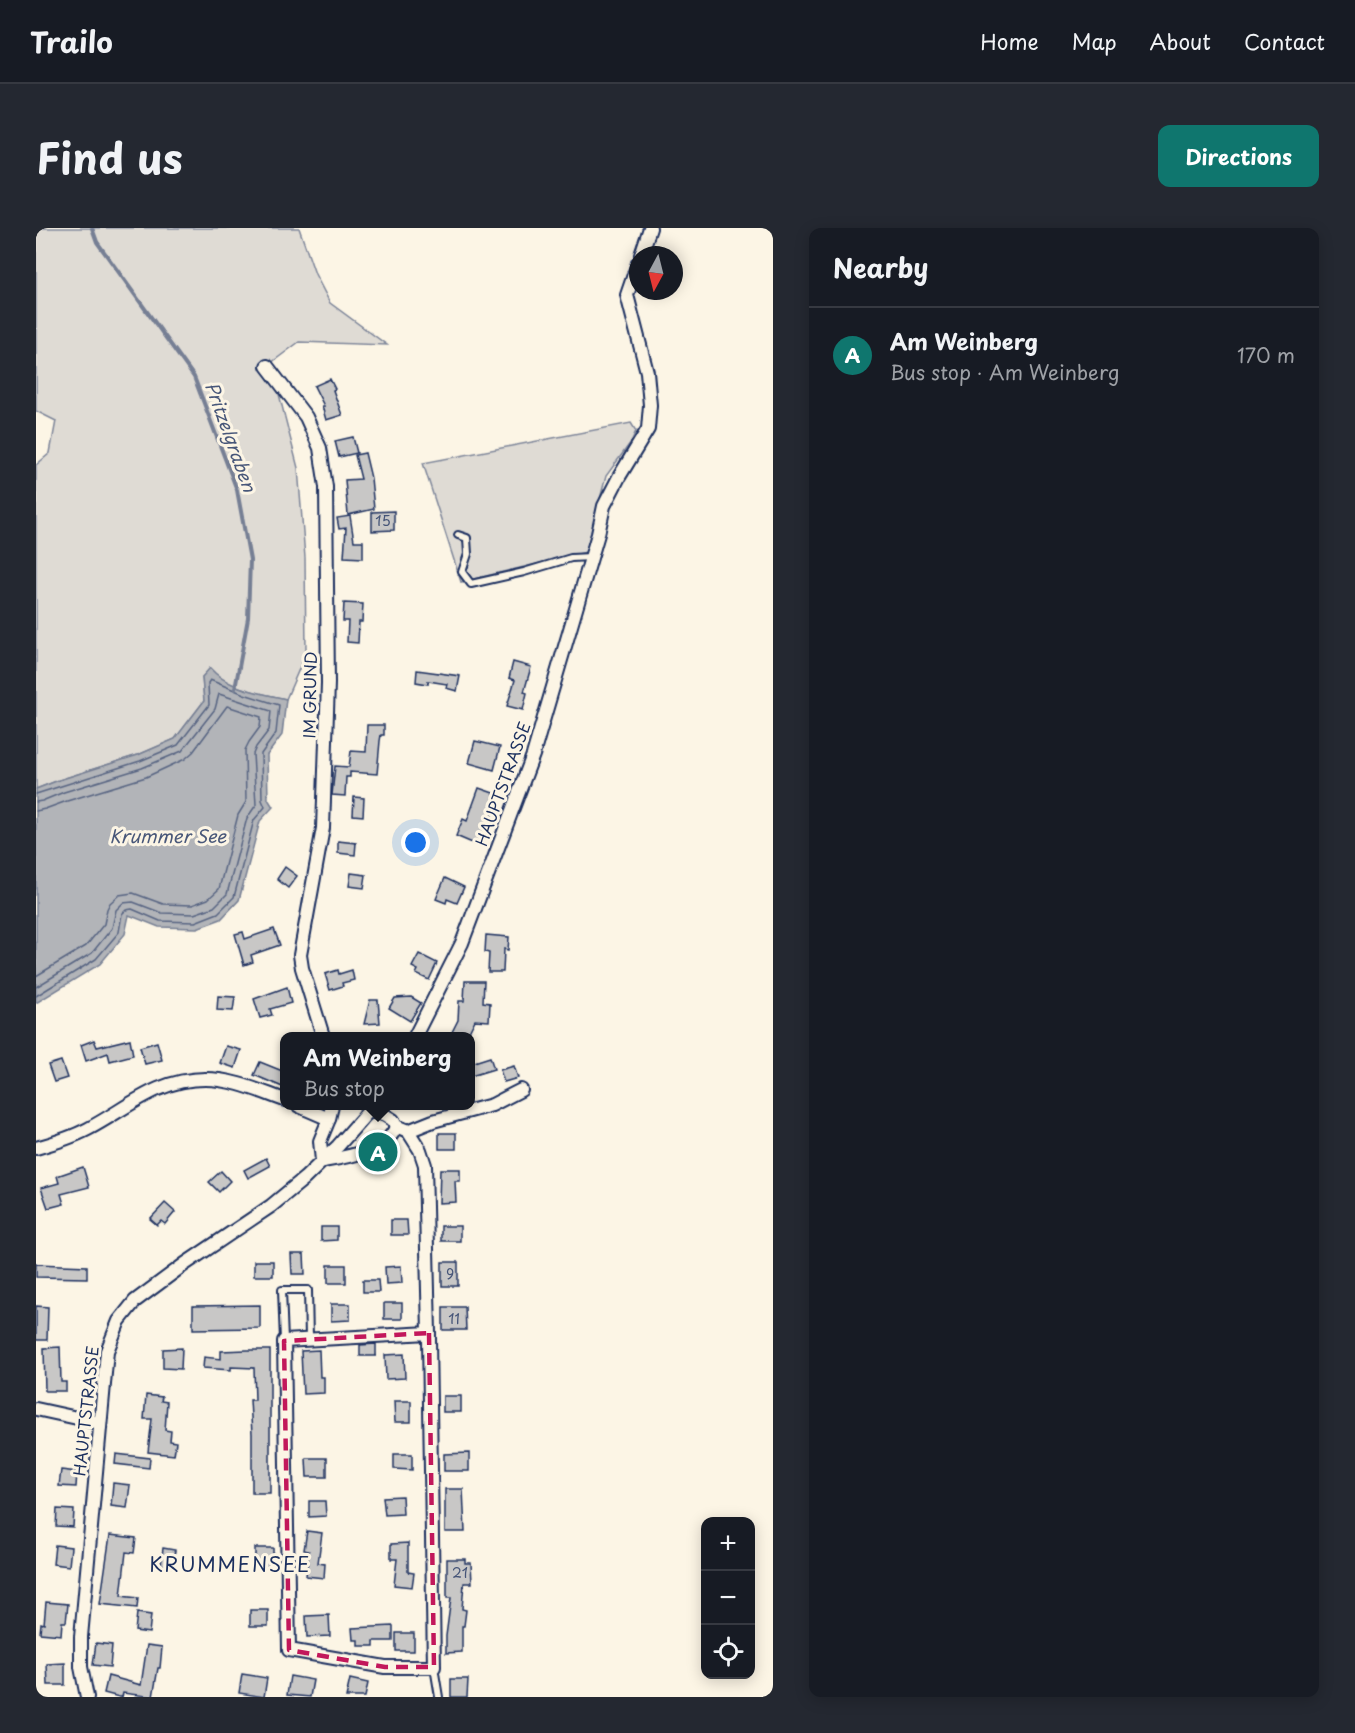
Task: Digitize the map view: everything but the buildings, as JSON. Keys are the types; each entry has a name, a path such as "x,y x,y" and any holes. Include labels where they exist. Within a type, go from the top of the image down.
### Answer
{"street":[{"path":"644,246 650,228"},
{"name":"HAUPTSTRASSE","path":"417,1032 462,943 529,766 598,534 604,506 648,429 650,405 647,372 627,296 629,290"},
{"name":"IM GRUND","path":"267,366 306,417 320,448 326,487 328,683 323,828 300,955 322,1032"},
{"path":"36,1148 60,1142 86,1131 144,1095 181,1081 207,1079 237,1083 280,1098"},
{"path":"475,1110 492,1105 521,1090"},
{"path":"309,1110 330,1119"},
{"path":"331,1110 330,1119 320,1141 322,1161 345,1158 387,1141 394,1134 396,1126 393,1120 373,1110"},
{"name":"HAUPTSTRASSE","path":"87,1697 81,1667 81,1643 107,1351 119,1321 135,1301 271,1206 305,1178 370,1110"},
{"path":"408,1131 433,1121 474,1110"},
{"path":"396,1126 408,1131 420,1150 425,1165 429,1333 434,1666 386,1667 289,1650 284,1341 429,1333"},
{"path":"36,1409 100,1423"}],"lane":[{"path":"458,535 467,538 468,554 462,572 471,584 571,558 591,557"},
{"path":"284,1341 282,1290 308,1290 309,1340"},
{"path":"434,1666 439,1697"}],"highlighted area":[{"path":"429,1333 434,1667 385,1667 289,1650 284,1341"}],"shaded area":[{"path":"36,228 299,228 315,274 330,303 387,345 299,342 271,363 298,468 305,558 306,653 286,699 235,686 217,676 210,669 202,677 204,701 175,739 138,755 36,789 36,465 50,453 56,421 36,411"},
{"path":"631,423 636,431 631,442 606,476 586,552 461,582 423,463"}],"water":[{"name":"Krummer See","path":"210,668 217,675 235,685 286,699 282,735 267,755 268,799 273,807 260,821 239,900 221,919 197,928 159,927 129,915 125,934 100,964 36,1003 36,789 138,755 175,739 204,701 202,677"}],"waterway":[{"name":"Pritzelgraben","path":"92,228 97,242 194,377 237,490 250,560 248,618 235,689"}],"place":[{"name":"Am Weinberg","path":"378,1152"}],"district":[{"name":"KRUMMENSEE","path":"230,1565"}]}
